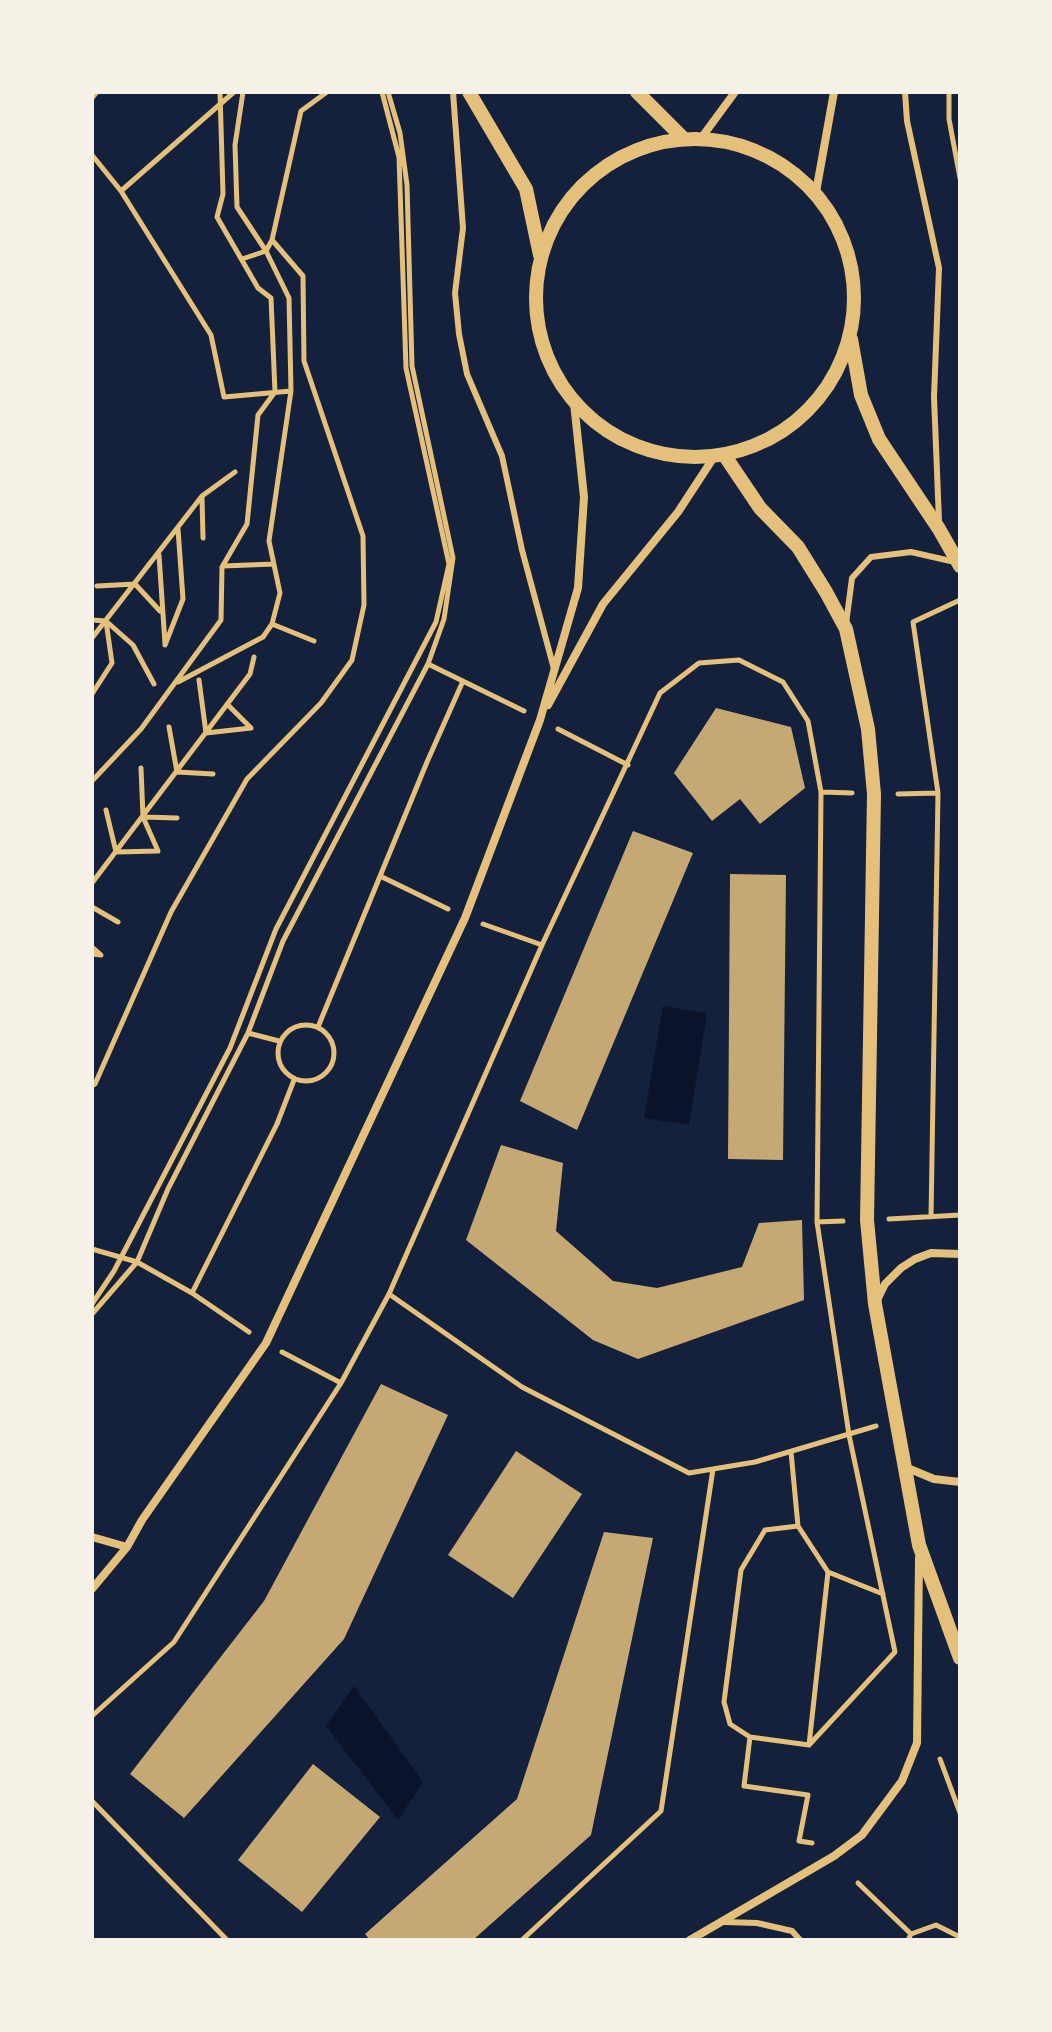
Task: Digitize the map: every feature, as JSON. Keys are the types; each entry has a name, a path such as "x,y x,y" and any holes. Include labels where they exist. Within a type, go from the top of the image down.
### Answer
{"street":[{"path":"469,92 526,189 541,255"},
{"path":"637,92 683,138"},
{"path":"702,137 735,92"},
{"path":"816,192 834,92"},
{"path":"851,336 834,378 805,414 768,441 720,457 675,457 637,447 603,429 574,403 552,370 539,333 535,294 541,255 556,219 579,187 609,162 644,145 702,137 745,145 784,164 816,192 843,235 855,285 851,336 861,395 879,439 960,565"},
{"path":"92,1589 127,1547 142,1520 266,1343 465,918 540,720 578,588 584,497 574,403"},
{"path":"540,720 603,604 720,457"},
{"path":"720,457 760,508 798,547 826,592 846,629 868,729 874,794 867,1220 875,1304 919,1545 960,1658"},
{"path":"875,1304 885,1284 901,1268 931,1253 960,1254"},
{"path":"904,1466 934,1479 960,1482"},
{"path":"92,1537 127,1547"},
{"path":"690,1940 834,1856 862,1835 902,1781 917,1743 919,1545"}],"lane":[{"path":"453,92 463,228 455,293 459,334 467,374 502,456 522,550 554,671"},
{"path":"905,92 907,121 939,268 934,397 939,529"},
{"path":"846,629 852,578 871,557 911,552 960,565"},
{"path":"724,1922 757,1923 792,1931 800,1940"}],"path":[{"path":"92,98 97,92"},
{"path":"92,781 141,729 221,620 222,567 247,524 258,415 275,392 271,298 258,288 217,217 223,194 220,92"},
{"path":"121,191 234,92"},
{"path":"177,682 263,637 272,624 280,593 269,541 291,391 289,298 266,251 237,207 235,145 243,92"},
{"path":"242,259 266,251 272,240 301,111 327,92"},
{"path":"92,1314 137,1262 168,1189 248,1033 283,941 428,664 444,619 453,558 412,366 407,185 400,133 385,92"},
{"path":"92,1304 121,1257 230,1048 276,929 436,622 449,564 406,368 399,157 385,92"},
{"path":"949,92 949,119 960,178"},
{"path":"92,155 121,191 211,335 224,397 291,391"},
{"path":"92,1086 178,899 247,779 321,703 352,660 364,605 363,536 304,361 303,276 272,240"},
{"path":"92,638 202,496 235,472"},
{"path":"202,496 203,538"},
{"path":"159,553 165,645 183,599 178,528"},
{"path":"222,567 274,564"},
{"path":"135,584 161,613"},
{"path":"97,586 135,584"},
{"path":"931,1217 938,793 913,622 960,600"},
{"path":"92,620 106,621 133,645 154,684"},
{"path":"92,694 112,663 106,621"},
{"path":"272,624 314,641"},
{"path":"92,883 250,674 254,657"},
{"path":"92,1716 174,1642 341,1383 389,1294 542,945 660,693 699,663 739,660 783,682 808,721 821,792 817,1222 849,1435 895,1652 809,1745"},
{"path":"199,680 206,733"},
{"path":"318,1027 463,681"},
{"path":"206,733 251,728 228,704"},
{"path":"169,727 177,772"},
{"path":"116,852 158,851 143,817 141,768"},
{"path":"177,772 213,774"},
{"path":"106,810 116,852"},
{"path":"143,817 177,818"},
{"path":"92,907 118,922"},
{"path":"92,947 101,955 92,954"},
{"path":"296,1025 318,1027 334,1043 333,1065 315,1082 294,1080 278,1063 279,1041 296,1025"},
{"path":"248,1033 279,1041"},
{"path":"192,1293 277,1124 294,1080"},
{"path":"92,1249 137,1262 192,1293 266,1343 341,1383"},
{"path":"389,1294 522,1387 689,1473 755,1462 894,1420"},
{"path":"791,1452 798,1526 828,1572 883,1594"},
{"path":"522,1940 661,1811 713,1469"},
{"path":"798,1526 765,1530 741,1570 724,1702 730,1724 750,1737 809,1745"},
{"path":"809,1745 828,1572"},
{"path":"750,1737 744,1786 808,1795 799,1841 824,1845"},
{"path":"940,1759 960,1813"},
{"path":"92,1801 227,1940"},
{"path":"858,1883 910,1937 936,1925 960,1940"}],"water":[{"path":"663,1006 707,1013 689,1125 644,1118"},
{"path":"354,1686 423,1782 398,1820 326,1726"}],"building":[{"path":"716,708 791,727 805,788 760,824 740,799 712,821 674,773"},
{"path":"633,831 693,853 577,1130 520,1101"},
{"path":"730,874 786,875 783,1160 728,1159"},
{"path":"501,1145 563,1163 556,1231 613,1281 657,1288 742,1267 759,1223 802,1220 804,1300 638,1359 593,1340 466,1240"},
{"path":"381,1384 448,1415 344,1639 184,1818 130,1774 264,1601"},
{"path":"516,1451 582,1494 513,1598 448,1555"},
{"path":"604,1532 653,1538 591,1835 473,1940 370,1940 365,1934 517,1799"},
{"path":"313,1764 380,1817 302,1912 238,1860"}]}
